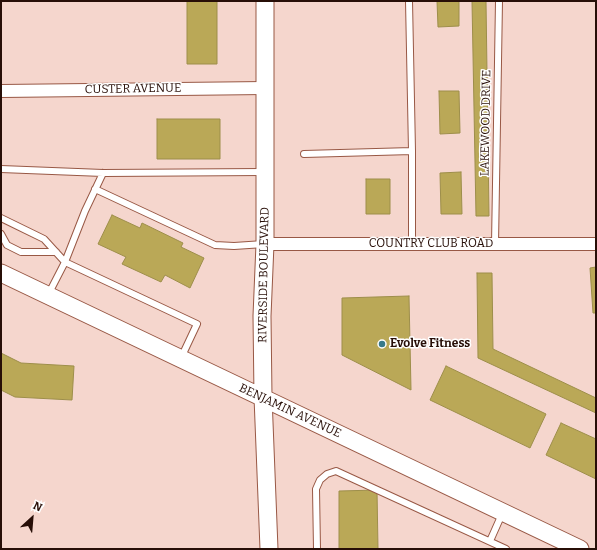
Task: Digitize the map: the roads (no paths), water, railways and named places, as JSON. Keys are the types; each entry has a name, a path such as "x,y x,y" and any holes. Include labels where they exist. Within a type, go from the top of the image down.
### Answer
{"main road":[{"name":"RIVERSIDE BOULEVARD","path":"265,1 265,244 262,316 262,397 269,549"},
{"name":"BENJAMIN AVENUE","path":"1,273 580,549"}],"street":[{"name":"CUSTER AVENUE","path":"1,91 265,88"},
{"name":"COUNTRY CLUB ROAD","path":"265,244 596,244"}],"lane":[{"path":"409,1 412,244"},
{"name":"LAKEWOOD DRIVE","path":"495,244 499,1"},
{"path":"304,154 412,151"},
{"path":"1,168 103,173 265,172"},
{"path":"48,296 65,262 103,173"},
{"path":"95,189 215,245 234,246 265,244"},
{"path":"1,218 44,239 65,262 197,324 181,359"},
{"path":"1,234 7,245 21,252 56,252"},
{"path":"317,549 316,489 320,480 327,474 336,471 506,549"},
{"path":"490,541 503,512"}],"place":[{"name":"Evolve Fitness","path":"382,344"}]}
